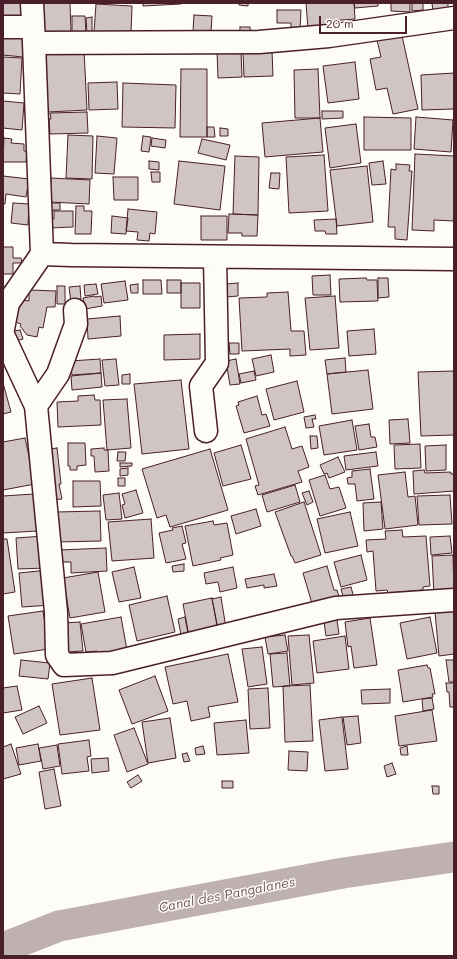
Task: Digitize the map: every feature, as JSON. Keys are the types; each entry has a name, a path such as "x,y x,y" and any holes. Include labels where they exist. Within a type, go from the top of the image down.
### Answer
{"street":[{"path":"3,329 8,303 42,254 32,3"},
{"path":"3,27 34,35 259,42 329,36 454,18"},
{"path":"42,254 71,256 454,259"},
{"path":"206,430 201,386 217,363 214,257"},
{"path":"3,282 24,279"},
{"path":"36,406 58,374 76,324 75,310"},
{"path":"3,335 36,406 56,612 57,655 64,665 112,663 336,608 454,600"}],"building":[{"path":"3,3 21,3 21,17 3,17"},
{"path":"38,3 70,3 71,32 39,33"},
{"path":"143,3 181,3 181,4 143,6"},
{"path":"239,3 248,3 248,6 239,5"},
{"path":"306,3 354,3 355,19 328,21 329,28 308,29"},
{"path":"354,3 378,3 378,6 355,8"},
{"path":"391,3 410,3 410,12 391,11"},
{"path":"412,3 423,3 423,10 412,11"},
{"path":"432,3 448,3 448,11 433,11"},
{"path":"96,4 132,6 131,33 94,32"},
{"path":"277,10 301,10 300,30 291,30 291,23 277,23"},
{"path":"194,15 212,16 211,32 193,31"},
{"path":"72,16 85,16 86,34 72,34"},
{"path":"92,17 92,33 87,34 86,18"},
{"path":"240,27 250,27 251,37 240,38"},
{"path":"401,31 418,109 393,114 387,88 376,90 370,59 381,57 376,36"},
{"path":"3,35 24,36 23,57 3,55"},
{"path":"84,50 87,110 48,112 45,52"},
{"path":"217,51 241,51 242,77 218,78"},
{"path":"243,51 272,51 273,76 244,77"},
{"path":"3,57 22,58 20,94 3,93"},
{"path":"355,62 359,99 328,103 323,66"},
{"path":"181,69 207,69 207,137 180,137"},
{"path":"318,69 320,118 295,118 294,70"},
{"path":"454,73 454,109 422,110 421,75"},
{"path":"117,82 118,109 89,110 88,83"},
{"path":"123,83 176,85 175,128 122,127"},
{"path":"3,101 24,103 22,130 3,128"},
{"path":"322,111 343,111 343,118 322,119"},
{"path":"87,112 88,133 50,134 50,113"},
{"path":"364,117 411,118 411,150 364,150"},
{"path":"416,117 453,120 451,152 414,149"},
{"path":"320,118 323,152 265,157 262,123"},
{"path":"356,124 361,163 330,168 325,128"},
{"path":"207,127 214,127 215,137 207,137"},
{"path":"220,128 228,129 228,136 220,136"},
{"path":"68,135 93,136 92,179 66,178"},
{"path":"97,136 117,138 114,174 95,173"},
{"path":"143,136 151,137 149,152 141,151"},
{"path":"4,138 12,139 11,143 24,144 24,151 27,151 26,162 3,161"},
{"path":"152,138 166,140 165,148 151,146"},
{"path":"202,139 230,145 226,160 198,153"},
{"path":"415,154 454,156 454,221 434,220 434,231 412,230"},
{"path":"324,155 328,211 289,213 286,157"},
{"path":"235,156 259,157 258,215 233,214"},
{"path":"149,161 159,162 159,170 149,169"},
{"path":"179,161 225,166 220,210 174,204"},
{"path":"383,161 386,184 372,185 369,163"},
{"path":"396,164 410,165 409,171 412,171 407,240 395,239 395,227 388,227 391,169 396,170"},
{"path":"367,166 373,222 337,226 330,170"},
{"path":"151,172 160,172 160,182 152,182"},
{"path":"271,173 280,173 279,189 269,188"},
{"path":"3,176 29,179 26,197 6,194 5,204 3,204"},
{"path":"113,177 138,177 138,200 114,200"},
{"path":"51,178 90,180 89,204 50,202"},
{"path":"13,203 29,204 28,225 11,223"},
{"path":"47,203 60,203 60,210 47,210"},
{"path":"76,206 84,206 84,211 92,211 91,234 75,234"},
{"path":"128,209 157,212 155,234 150,233 149,241 137,240 138,232 126,231"},
{"path":"54,211 73,211 73,227 49,228 49,219 54,219"},
{"path":"229,214 258,215 257,236 242,236 242,233 228,233"},
{"path":"112,216 128,218 126,234 111,233"},
{"path":"201,216 227,216 227,240 201,240"},
{"path":"336,219 337,234 326,234 325,231 315,231 314,220"},
{"path":"3,247 13,247 13,258 21,258 22,263 13,263 13,274 3,274"},
{"path":"330,275 331,295 313,295 312,276"},
{"path":"366,278 367,280 377,280 378,301 340,302 339,279"},
{"path":"378,278 388,278 389,297 378,298"},
{"path":"143,280 161,280 162,294 143,294"},
{"path":"167,280 181,280 181,293 167,293"},
{"path":"125,281 128,300 104,303 101,284"},
{"path":"181,283 200,283 200,308 181,308"},
{"path":"238,283 238,296 226,297 226,284"},
{"path":"96,284 98,294 85,296 84,285"},
{"path":"138,284 138,293 131,293 130,285"},
{"path":"57,286 65,286 65,304 57,304"},
{"path":"80,286 81,301 71,302 69,287"},
{"path":"29,290 56,291 55,307 47,307 43,328 39,327 37,337 27,335 20,326 21,324 15,322 22,300 29,301"},
{"path":"288,292 291,331 304,331 306,355 290,356 290,349 242,351 239,298 267,297 267,293"},
{"path":"101,296 102,306 85,309 83,298"},
{"path":"335,296 339,348 310,350 305,298"},
{"path":"120,316 121,336 88,339 87,319"},
{"path":"374,329 376,354 349,356 347,331"},
{"path":"20,330 23,339 16,341 14,331"},
{"path":"200,334 200,359 164,360 164,335"},
{"path":"229,343 239,343 239,354 230,354"},
{"path":"271,355 274,372 256,376 252,359"},
{"path":"345,358 346,372 327,374 325,360"},
{"path":"100,359 101,373 72,375 70,361"},
{"path":"116,359 119,385 105,386 102,360"},
{"path":"236,359 240,384 230,385 226,361"},
{"path":"368,370 373,409 332,414 327,374"},
{"path":"254,371 256,380 241,383 239,374"},
{"path":"454,371 454,435 421,436 418,372"},
{"path":"101,373 102,387 72,390 71,376"},
{"path":"130,374 130,384 122,384 122,375"},
{"path":"181,380 189,449 142,454 134,384"},
{"path":"297,381 304,412 274,420 266,389"},
{"path":"3,383 11,412 3,414"},
{"path":"94,395 95,400 100,400 101,425 58,427 57,402 78,401 78,396"},
{"path":"257,396 262,415 266,414 270,426 244,433 236,406 239,405 238,402"},
{"path":"127,399 131,448 107,450 103,400"},
{"path":"315,415 316,419 312,419 314,427 306,428 304,417"},
{"path":"408,419 410,443 390,444 389,420"},
{"path":"352,420 357,450 324,455 319,426"},
{"path":"369,424 371,437 375,437 377,447 359,450 355,426"},
{"path":"285,427 292,449 302,446 309,467 298,471 302,482 258,495 255,486 259,485 246,439"},
{"path":"310,436 317,436 318,448 311,449"},
{"path":"25,438 35,484 3,490 3,442"},
{"path":"68,443 85,443 86,465 77,466 77,470 70,470 70,466 68,466"},
{"path":"420,444 421,468 395,469 394,445"},
{"path":"241,445 251,479 223,486 214,453"},
{"path":"446,445 446,470 426,471 425,446"},
{"path":"57,448 61,484 59,484 62,499 50,500 43,450"},
{"path":"104,448 104,450 108,450 109,471 95,472 94,456 91,456 91,449"},
{"path":"210,449 228,510 170,527 166,515 157,518 142,469"},
{"path":"118,452 126,452 125,461 117,461"},
{"path":"376,452 378,466 346,470 344,456"},
{"path":"338,457 345,472 329,478 327,473 324,474 320,465"},
{"path":"120,463 132,463 132,466 120,467"},
{"path":"128,468 128,475 120,476 120,469"},
{"path":"370,469 374,499 357,501 355,484 348,484 347,478 352,477 352,471"},
{"path":"424,470 425,473 451,472 451,474 454,474 454,491 414,494 413,471"},
{"path":"405,472 408,497 415,496 418,525 385,529 378,475"},
{"path":"325,475 330,489 339,487 346,508 320,516 309,480"},
{"path":"118,478 125,478 125,486 118,486"},
{"path":"73,481 100,481 101,506 73,507"},
{"path":"295,485 300,502 267,512 262,495"},
{"path":"136,490 143,513 125,518 122,505 125,504 122,494"},
{"path":"309,491 313,502 307,505 302,493"},
{"path":"119,493 122,519 106,520 103,495"},
{"path":"34,494 37,531 3,533 3,496"},
{"path":"450,495 452,524 419,525 417,496"},
{"path":"304,502 321,555 295,563 275,512"},
{"path":"381,502 383,529 364,531 363,503"},
{"path":"256,509 261,526 236,534 231,516"},
{"path":"100,511 101,541 57,542 56,512"},
{"path":"350,512 358,546 325,553 317,519"},
{"path":"151,519 154,558 112,561 108,522"},
{"path":"213,521 214,525 227,523 233,555 220,558 221,560 193,566 185,526"},
{"path":"182,526 186,543 182,544 186,559 166,563 159,533 173,530 172,528"},
{"path":"402,530 403,537 426,536 430,586 423,587 423,590 388,593 387,590 376,591 373,551 367,552 366,540 386,539 385,531"},
{"path":"44,536 46,568 18,569 16,538"},
{"path":"450,536 452,553 431,555 430,537"},
{"path":"3,539 7,539 15,592 3,594"},
{"path":"106,548 107,571 71,573 71,562 61,562 60,550"},
{"path":"361,555 367,580 341,587 334,562"},
{"path":"453,555 454,595 434,595 432,556"},
{"path":"184,564 184,571 173,572 172,566"},
{"path":"327,566 334,590 337,590 340,600 313,607 303,573"},
{"path":"134,567 141,598 119,602 112,572"},
{"path":"233,567 237,588 220,592 218,582 206,584 204,573"},
{"path":"48,570 52,605 22,607 19,573"},
{"path":"98,572 105,612 70,618 63,578"},
{"path":"274,574 277,586 264,588 264,585 247,588 245,579"},
{"path":"351,587 354,598 344,600 341,589"},
{"path":"167,596 175,632 137,641 129,605"},
{"path":"221,597 226,628 218,629 212,599"},
{"path":"212,598 218,631 189,636 183,604"},
{"path":"43,611 49,649 14,654 8,616"},
{"path":"454,611 454,654 439,656 435,612"},
{"path":"121,617 127,650 97,655 97,651 86,652 81,624"},
{"path":"185,617 189,639 182,640 178,619"},
{"path":"430,617 437,653 407,659 400,623"},
{"path":"370,618 377,665 354,668 351,646 348,647 345,622"},
{"path":"337,620 339,634 326,636 324,622"},
{"path":"80,622 83,651 66,652 63,623"},
{"path":"285,635 288,651 268,654 265,637"},
{"path":"309,635 314,683 292,685 288,636"},
{"path":"345,636 349,669 317,673 313,641"},
{"path":"262,647 267,684 248,687 242,649"},
{"path":"287,653 290,686 273,687 270,654"},
{"path":"228,654 238,702 208,707 210,717 191,721 187,701 173,704 165,667"},
{"path":"21,660 50,663 48,679 19,676"},
{"path":"446,660 454,660 454,682 449,682"},
{"path":"427,665 428,668 430,668 435,694 432,694 433,697 403,702 398,670"},
{"path":"155,676 168,711 132,724 119,690"},
{"path":"92,678 100,730 60,735 52,684"},
{"path":"446,683 454,683 454,707 450,707 449,692 447,692"},
{"path":"310,685 313,741 285,742 283,686"},
{"path":"17,686 22,710 3,713 3,688"},
{"path":"268,688 270,728 250,729 248,689"},
{"path":"390,689 390,703 362,704 361,690"},
{"path":"432,698 434,709 423,711 422,699"},
{"path":"39,706 47,723 23,734 15,717"},
{"path":"432,710 437,741 399,746 395,716"},
{"path":"358,716 361,743 347,745 343,717"},
{"path":"342,717 348,769 325,771 319,720"},
{"path":"170,718 176,758 148,763 142,722"},
{"path":"246,720 249,753 217,755 214,723"},
{"path":"134,728 148,764 127,772 114,735"},
{"path":"89,740 91,756 87,757 89,771 62,774 58,744"},
{"path":"11,744 21,774 3,779 3,747"},
{"path":"38,744 41,761 19,765 16,748"},
{"path":"57,745 60,766 43,769 39,748"},
{"path":"203,746 205,754 196,755 195,748"},
{"path":"407,746 408,755 401,755 400,748"},
{"path":"289,751 308,752 307,771 288,770"},
{"path":"187,753 190,761 184,762 182,754"},
{"path":"108,758 109,771 92,773 91,759"},
{"path":"392,763 396,774 387,777 384,766"},
{"path":"54,769 61,806 45,809 39,772"},
{"path":"138,775 142,781 131,788 127,782"},
{"path":"222,781 233,781 233,788 222,788"},
{"path":"432,786 439,786 439,794 433,794"}],"waterway":[{"name":"Canal des Pangalanes","path":"3,948 59,926 343,873 454,857"}]}
